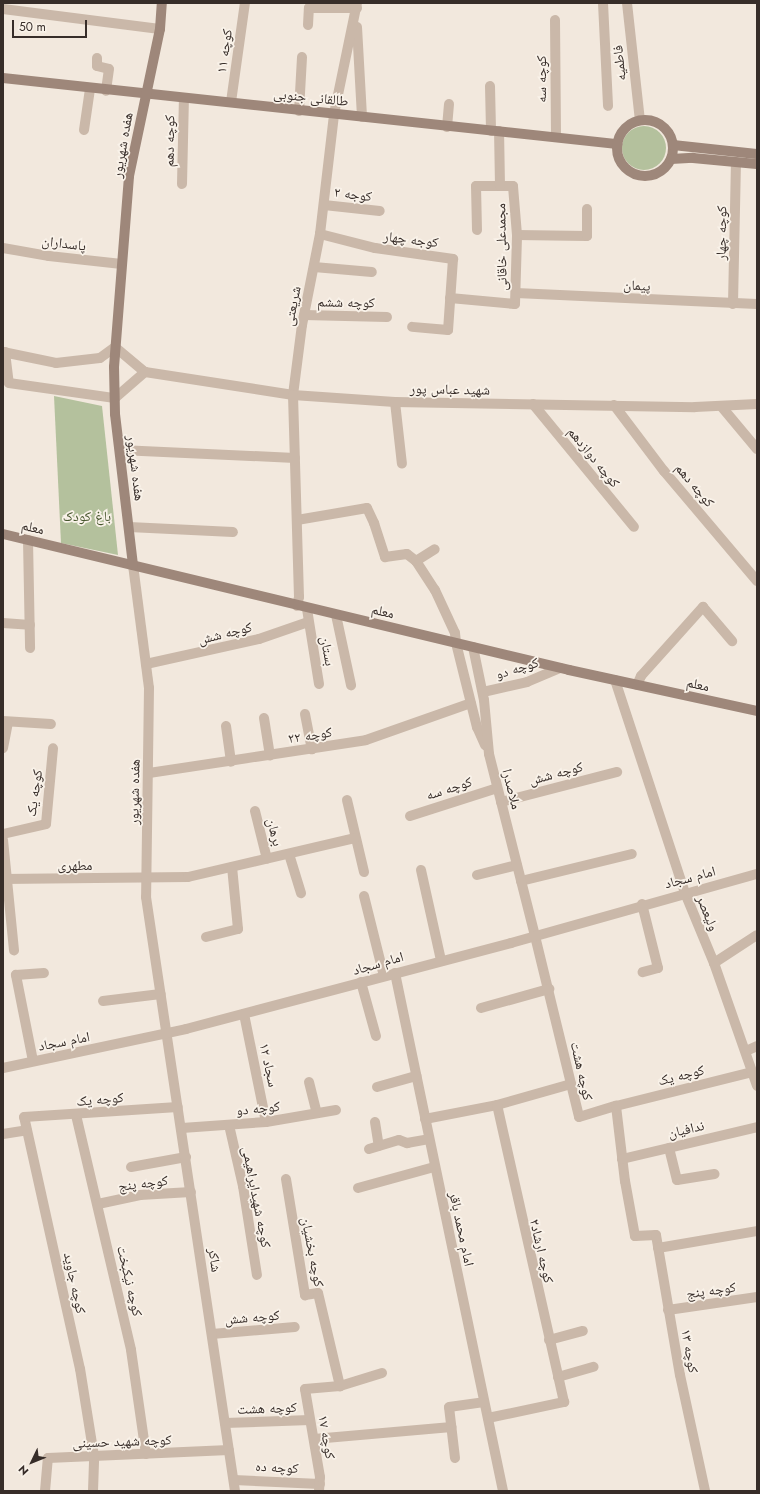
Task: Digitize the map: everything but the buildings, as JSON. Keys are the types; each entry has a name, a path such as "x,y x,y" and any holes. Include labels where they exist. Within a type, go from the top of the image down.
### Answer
{"main road":[{"name":"هفده شهریور","path":"133,565 114,398 115,347 129,176 145,94 160,29 162,3"},
{"name":"طالقانی جنوبی","path":"3,78 106,91 231,102 299,111 617,144"},
{"path":"640,120 649,120 662,126 671,136 673,145 671,160 666,167 655,174 642,176 633,174 620,161 617,144 624,128 640,120"},
{"path":"673,145 757,154"},
{"path":"671,160 693,158 757,164"},
{"name":"معلم","path":"3,534 560,668 757,711"}],"street":[{"name":"کوچه ۱۱","path":"231,102 245,3"},
{"name":"فاطمیه","path":"603,3 608,106"},
{"name":"فاطمیه","path":"627,3 640,120"},
{"path":"308,25 309,8 357,8 362,117"},
{"name":"شریعتی","path":"302,607 299,597 293,394 304,315 320,234 334,114 357,8"},
{"path":"3,9 160,29"},
{"name":"کوچه سه","path":"555,20 556,137"},
{"path":"299,111 302,57"},
{"path":"97,58 97,66 109,69 106,91"},
{"path":"490,86 495,131"},
{"path":"84,130 90,89"},
{"name":"کوچه دهم","path":"182,184 184,98"},
{"path":"447,127 449,104"},
{"name":"مجمدعلی خاقانی","path":"450,298 515,304 517,236 513,186 500,186 495,131"},
{"name":"کوچه چهار","path":"733,304 736,162"},
{"path":"477,230 476,186 500,186"},
{"name":"کوجه ۲","path":"324,205 380,211"},
{"path":"517,236 587,236 587,210"},
{"name":"کوجه چهار","path":"320,234 374,248 453,259 448,330 412,327"},
{"name":"پاسداران","path":"3,248 49,256 122,264"},
{"path":"314,267 372,272"},
{"name":"پیمان","path":"516,293 757,304"},
{"name":"کوچه ششم","path":"304,315 387,317"},
{"path":"115,347 145,372 114,398 9,383 4,352 56,363 100,358 115,347"},
{"name":"شهید عباس پور","path":"145,372 293,394 395,402 614,406 721,406 757,404"},
{"path":"395,402 402,464"},
{"name":"کوچه دوازدهم","path":"533,404 634,527"},
{"name":"کوچه دهم","path":"614,406 664,470 757,581"},
{"path":"721,406 757,449"},
{"path":"120,450 295,458"},
{"path":"297,520 367,508 386,557 406,554 416,561 435,590 455,633 456,643 477,727 489,754"},
{"path":"129,527 233,532"},
{"path":"28,540 30,648"},
{"path":"416,561 435,549"},
{"name":"هفده شهریور","path":"133,565 149,688 146,897 167,1033"},
{"path":"302,607 308,622"},
{"path":"637,685 641,676 703,607 732,641"},
{"path":"336,615 351,685"},
{"name":"کوچه شش","path":"146,664 185,657 259,639 308,622"},
{"name":"بستان","path":"308,622 319,684"},
{"path":"3,623 30,625"},
{"name":"ملاصدرا","path":"473,647 483,692 489,754 535,936"},
{"name":"کوچه دو","path":"483,692 527,682 560,668"},
{"name":"ولیعصر","path":"615,680 685,893 714,963 757,1086"},
{"name":"کوچه ۲۲","path":"148,773 231,762 366,740 471,703"},
{"path":"306,714 312,749"},
{"path":"264,718 270,756"},
{"path":"3,748 6,722 51,724"},
{"path":"226,726 231,762"},
{"name":"کوچه یک","path":"3,834 46,824 54,748"},
{"name":"کوچه شش","path":"501,802 617,772"},
{"name":"کوچه سه","path":"410,816 498,788"},
{"path":"347,800 364,872"},
{"name":"برهان","path":"255,811 267,859"},
{"name":"مطهری","path":"5,879 188,877 355,838"},
{"path":"3,840 5,879 14,950"},
{"path":"289,854 301,893"},
{"path":"521,881 632,854"},
{"path":"477,875 517,865"},
{"path":"206,937 238,928 232,867"},
{"path":"421,870 441,960"},
{"name":"امام سجاد","path":"3,1068 167,1033 244,1014 535,936 642,904 757,874"},
{"path":"364,896 384,976"},
{"path":"642,904 658,968 643,972"},
{"path":"714,963 757,935"},
{"name":"کوچه هشت","path":"535,936 579,1117 616,1106 622,1159 635,1236"},
{"name":"امام محمد باقر","path":"394,973 503,1491"},
{"path":"33,1061 16,975 44,974"},
{"path":"361,982 376,1036"},
{"path":"481,1008 549,989"},
{"path":"103,1001 161,994"},
{"name":"سجاد ۱۲","path":"244,1014 266,1122"},
{"name":"شاکر","path":"167,1033 235,1491"},
{"path":"746,1051 757,1046"},
{"name":"کوچه یک","path":"616,1106 752,1072"},
{"path":"377,1087 416,1076"},
{"path":"309,1082 317,1113"},
{"path":"425,1119 497,1105 571,1084"},
{"name":"کوچه ارشاد۲","path":"488,1418 564,1402 497,1105"},
{"name":"کوچه یک","path":"24,1117 76,1115 178,1107"},
{"name":"کوچه دو","path":"182,1128 266,1122 336,1110"},
{"name":"کوچه نیکبخت","path":"76,1115 131,1350 146,1454"},
{"name":"کوچه جاوید","path":"24,1117 80,1369 94,1456 93,1491"},
{"path":"375,1122 379,1146"},
{"name":"کوچه شهیدایراهیمی","path":"228,1125 243,1186 257,1275"},
{"name":"ندافیان","path":"622,1159 757,1127"},
{"path":"3,1134 26,1130"},
{"path":"369,1149 399,1140 407,1143 429,1139"},
{"path":"669,1148 677,1180 715,1174"},
{"path":"131,1167 186,1158"},
{"path":"358,1188 434,1167"},
{"name":"کوچه بخشیان","path":"286,1179 305,1295 318,1293 340,1386"},
{"name":"کوچه پنج","path":"98,1204 140,1195 191,1192"},
{"path":"658,1248 757,1232"},
{"name":"کوچه ۱۳","path":"635,1236 656,1235 668,1310 705,1491"},
{"name":"کوچه پنج","path":"668,1310 757,1297"},
{"name":"کوچه شش","path":"212,1334 295,1327"},
{"path":"549,1340 583,1331"},
{"path":"558,1377 594,1367"},
{"path":"340,1386 382,1373"},
{"name":"کوچه ۱۷","path":"320,1487 314,1439 305,1389 340,1386"},
{"path":"455,1458 449,1407 484,1402"},
{"name":"کوچه هشت","path":"225,1423 310,1420"},
{"path":"314,1439 451,1426"},
{"name":"کوچه شهید حسینی","path":"45,1491 48,1458 229,1450"},
{"name":"کوچه ده","path":"234,1480 320,1487"}],"green space":[{"path":"644,126 656,130 662,136 666,148 662,160 656,166 644,170 632,166 626,160 622,148 626,136 632,130"},
{"name":"باغ کودک","path":"54,396 102,406 118,555 61,543"}]}
